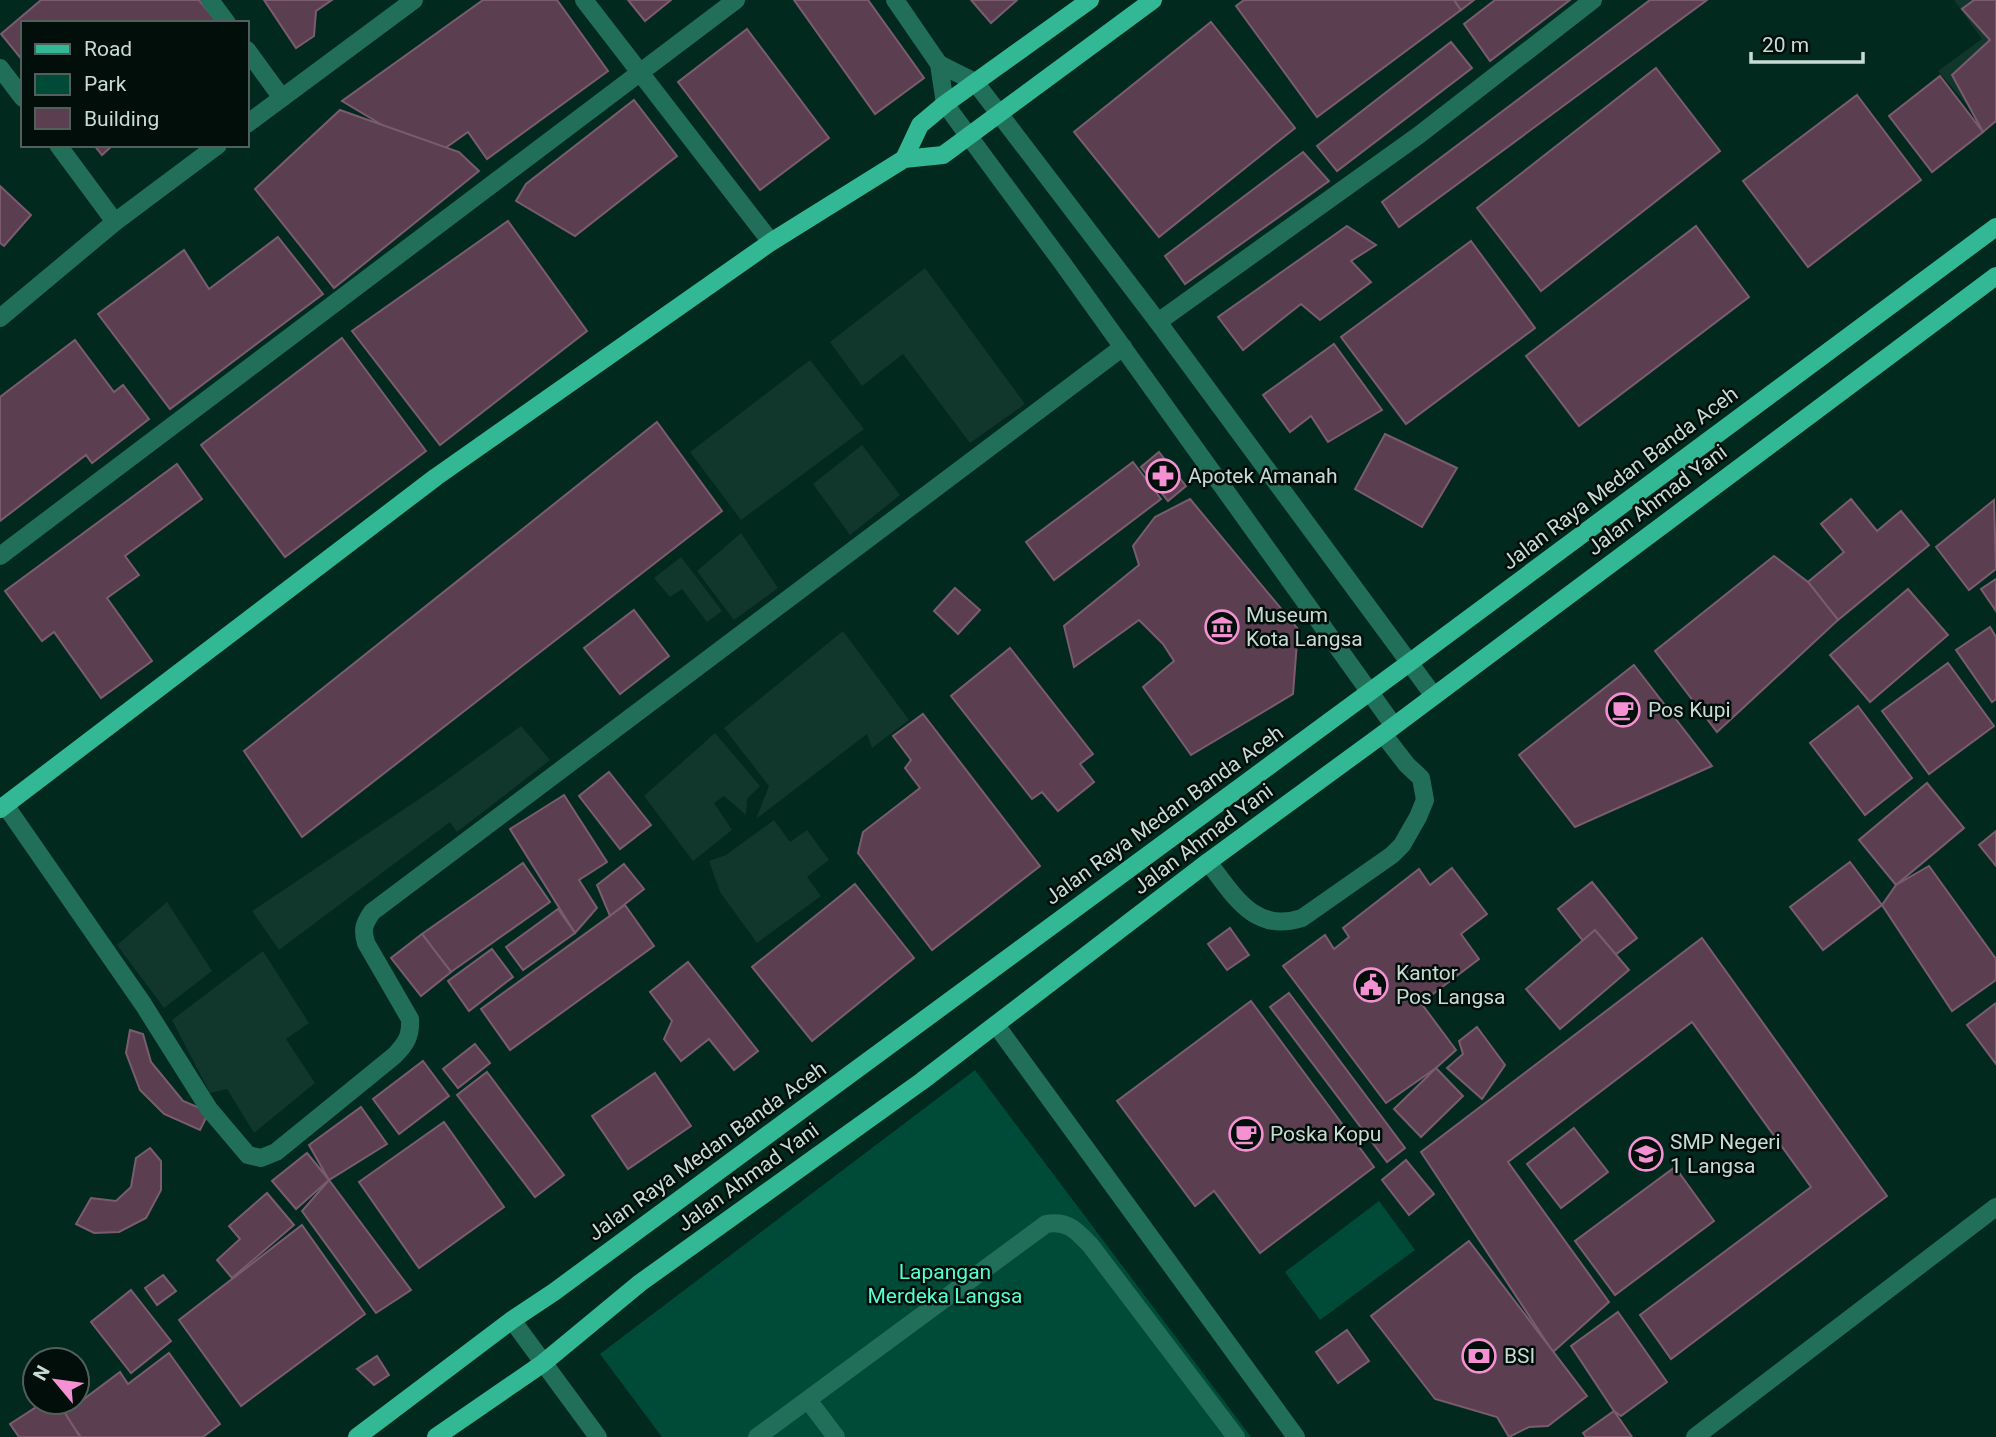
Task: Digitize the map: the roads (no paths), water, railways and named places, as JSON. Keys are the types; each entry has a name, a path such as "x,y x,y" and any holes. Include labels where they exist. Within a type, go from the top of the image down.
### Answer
{"main road":[{"path":"904,159 920,125 945,104 1090,0"},
{"path":"3,807 436,478 771,242 904,159 943,155 1153,0"},
{"name":"Jalan Raya Medan Banda Aceh","path":"357,1437 512,1320 1370,692 1996,226"},
{"name":"Jalan Ahmad Yani","path":"436,1437 542,1363 639,1283 922,1081 1208,862 1996,276"}],"street":[{"path":"210,0 226,21"},
{"path":"248,123 414,0"},
{"path":"584,0 771,242"},
{"path":"0,556 736,0"},
{"path":"895,0 939,64 945,104 1370,692 1407,765 1421,778 1425,800 1413,828 1392,855 1301,918 1287,923 1269,921 1251,914 1208,862"},
{"path":"1158,322 1419,135 1593,0"},
{"path":"248,51 282,98"},
{"path":"939,64 975,82 1158,322 1434,695"},
{"path":"0,68 21,95"},
{"path":"59,147 115,222"},
{"path":"0,318 115,222 215,147"},
{"path":"3,807 143,1004 209,1109 248,1155 261,1158 276,1152 406,1044 410,1019 366,943 363,932 372,912 1123,348"},
{"path":"996,1025 1296,1437"},
{"path":"1695,1437 1996,1207"},
{"path":"757,1437 1046,1224 1058,1222 1071,1227 1091,1246 1236,1437"},
{"path":"512,1320 598,1437"},
{"path":"808,1400 836,1437"}],"place":[{"name":"Apotek Amanah","path":"1163,476"},
{"name":"Museum Kota Langsa","path":"1222,627"},
{"name":"Pos Kupi","path":"1623,710"},
{"name":"Kantor Pos Langsa","path":"1371,985"},
{"name":"Poska Kopu","path":"1246,1134"},
{"name":"SMP Negeri 1 Langsa","path":"1646,1154"},
{"name":"BSI","path":"1479,1356"}],"park label":[{"name":"Lapangan Merdeka Langsa","path":"945,1284"}]}
